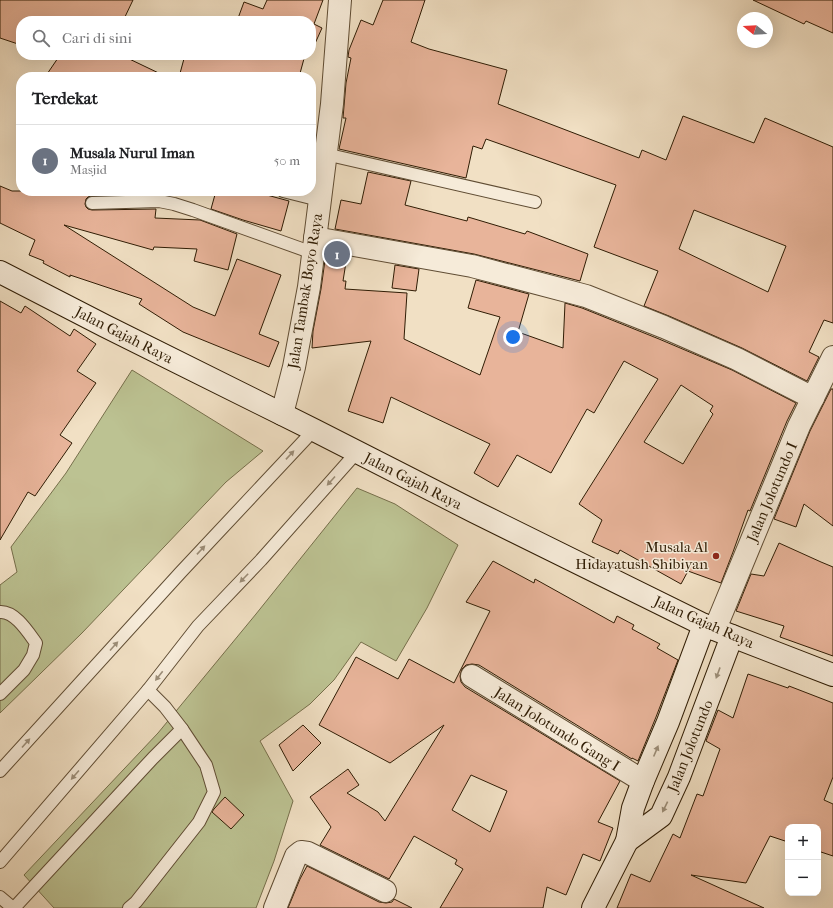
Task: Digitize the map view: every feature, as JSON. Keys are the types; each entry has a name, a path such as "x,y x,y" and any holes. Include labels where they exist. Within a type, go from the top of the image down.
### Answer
{"street":[{"name":"Jalan Tambak Boyo Raya","path":"282,414 294,367 309,287 332,104 339,0"},
{"path":"314,245 472,266 586,296 664,327 737,359 813,398"},
{"name":"Jalan Gajah Raya","path":"0,272 475,512 717,630 833,675"},
{"name":"Jalan Jolotundo I","path":"717,630 793,440 833,357"},
{"name":"Jalan Jolotundo","path":"593,908 627,841 633,808 668,722 717,630"},
{"name":"Jalan Jolotundo","path":"627,841 661,816 679,777 717,630"},
{"name":"Jalan Jolotundo Gang I","path":"472,676 643,781"},
{"path":"275,908 296,856 302,852 308,853 385,891"}],"lane":[{"path":"325,154 535,202"},
{"path":"303,196 319,200"},
{"path":"92,203 159,202 174,204 314,245"},
{"path":"0,771 180,573 314,430"},
{"path":"0,862 148,690 198,626 261,560 357,452"},
{"path":"0,612 5,611 18,619 36,643 33,655 24,670 0,694"},
{"path":"129,908 199,822 214,792 206,765 165,707 148,690"},
{"path":"0,897 13,908 182,729"}],"green space":[{"path":"132,370 263,451 226,482 82,633 0,713 0,585 17,572 11,547 66,473"},
{"path":"357,488 395,504 458,545 427,608 396,661 361,642 334,680 310,704 260,741 293,801 274,861 256,908 54,908 24,875 158,733"}],"building":[{"path":"0,0 133,0 125,16 16,16 16,43 0,38"},
{"path":"267,0 323,0 316,19 316,16 239,16 244,2 263,9"},
{"path":"383,0 425,0 411,42 429,49 507,70 498,104 639,158 642,150 666,160 683,116 754,143 765,118 833,147 833,323 824,320 809,352 819,357 807,381 742,348 644,306 658,271 594,247 616,185 486,139 482,149 473,146 466,178 339,149 346,118 343,118 346,83 351,58 348,57 349,50 361,20 373,25","holes":["694,210 786,246 768,292 679,249"]},
{"path":"753,0 833,0 833,33 806,21 804,24"},
{"path":"316,25 322,28 316,41"},
{"path":"57,60 131,60 157,72 48,72"},
{"path":"184,60 304,60 300,72 180,72"},
{"path":"368,172 411,181 405,205 467,221 468,217 525,234 527,231 588,254 580,281 474,254 335,229 341,200 361,204"},
{"path":"0,186 16,191 16,196 91,196 86,199 85,204 88,209 92,210 156,209 155,218 200,220 237,234 228,270 194,261 197,249 154,247 153,250 64,225 193,307 215,316 237,259 281,275 259,334 279,342 269,367 183,332 139,304 142,299 70,275 70,277 43,263 44,261 29,255 35,240 0,223"},
{"path":"215,196 270,196 289,201 281,231 211,209"},
{"path":"326,253 347,256 343,281 346,281 345,289 407,293 404,339 480,375 500,317 468,308 476,280 529,294 518,332 563,348 565,303 582,308 732,370 796,403 787,421 750,511 748,510 721,583 688,571 681,584 620,550 618,554 592,542 602,520 579,504 658,379 624,361 594,413 587,409 551,473 517,455 498,487 474,473 490,444 391,397 383,423 348,411 371,341 312,348 313,331","holes":["681,385 713,406 710,411 713,414 683,464 644,442"]},
{"path":"395,265 419,269 416,291 392,288"},
{"path":"0,301 21,313 25,306 70,336 74,329 96,344 77,371 96,383 60,435 72,443 35,496 28,492 0,540"},
{"path":"831,389 833,389 833,526 804,504 796,527 774,519 810,431"},
{"path":"779,543 833,567 833,656 780,637 784,626 736,611 751,574 764,576"},
{"path":"493,561 534,583 535,579 614,623 617,616 634,625 632,629 660,644 657,648 678,660 638,761 632,759 479,665 466,665 462,669 460,676 461,682 465,687 620,781 598,822 613,828 600,861 583,854 566,895 547,887 543,908 440,908 463,869 455,864 457,860 414,836 389,879 320,845 331,827 310,797 348,769 359,785 347,793 378,812 385,821 444,725 390,763 319,725 356,657 398,679 409,659 454,683 490,611 466,602","holes":["471,775 507,791 490,832 452,810"]},
{"path":"748,674 788,688 789,686 833,703 833,777 824,800 833,804 833,856 821,852 821,824 785,824 785,841 770,836 746,883 691,875 764,908 617,908 631,874 650,882 673,834 680,838 697,794 703,796 720,749 706,741 718,710 733,718"},
{"path":"303,725 321,743 293,771 279,745"},
{"path":"225,797 244,815 231,829 212,812"},
{"path":"307,866 379,902 392,902 394,899 412,908 288,908"}],"place":[{"name":"Musala Nurul Iman","path":"337,254"},
{"name":"Musala Al Hidayatush Shibiyan","path":"716,556"}]}
